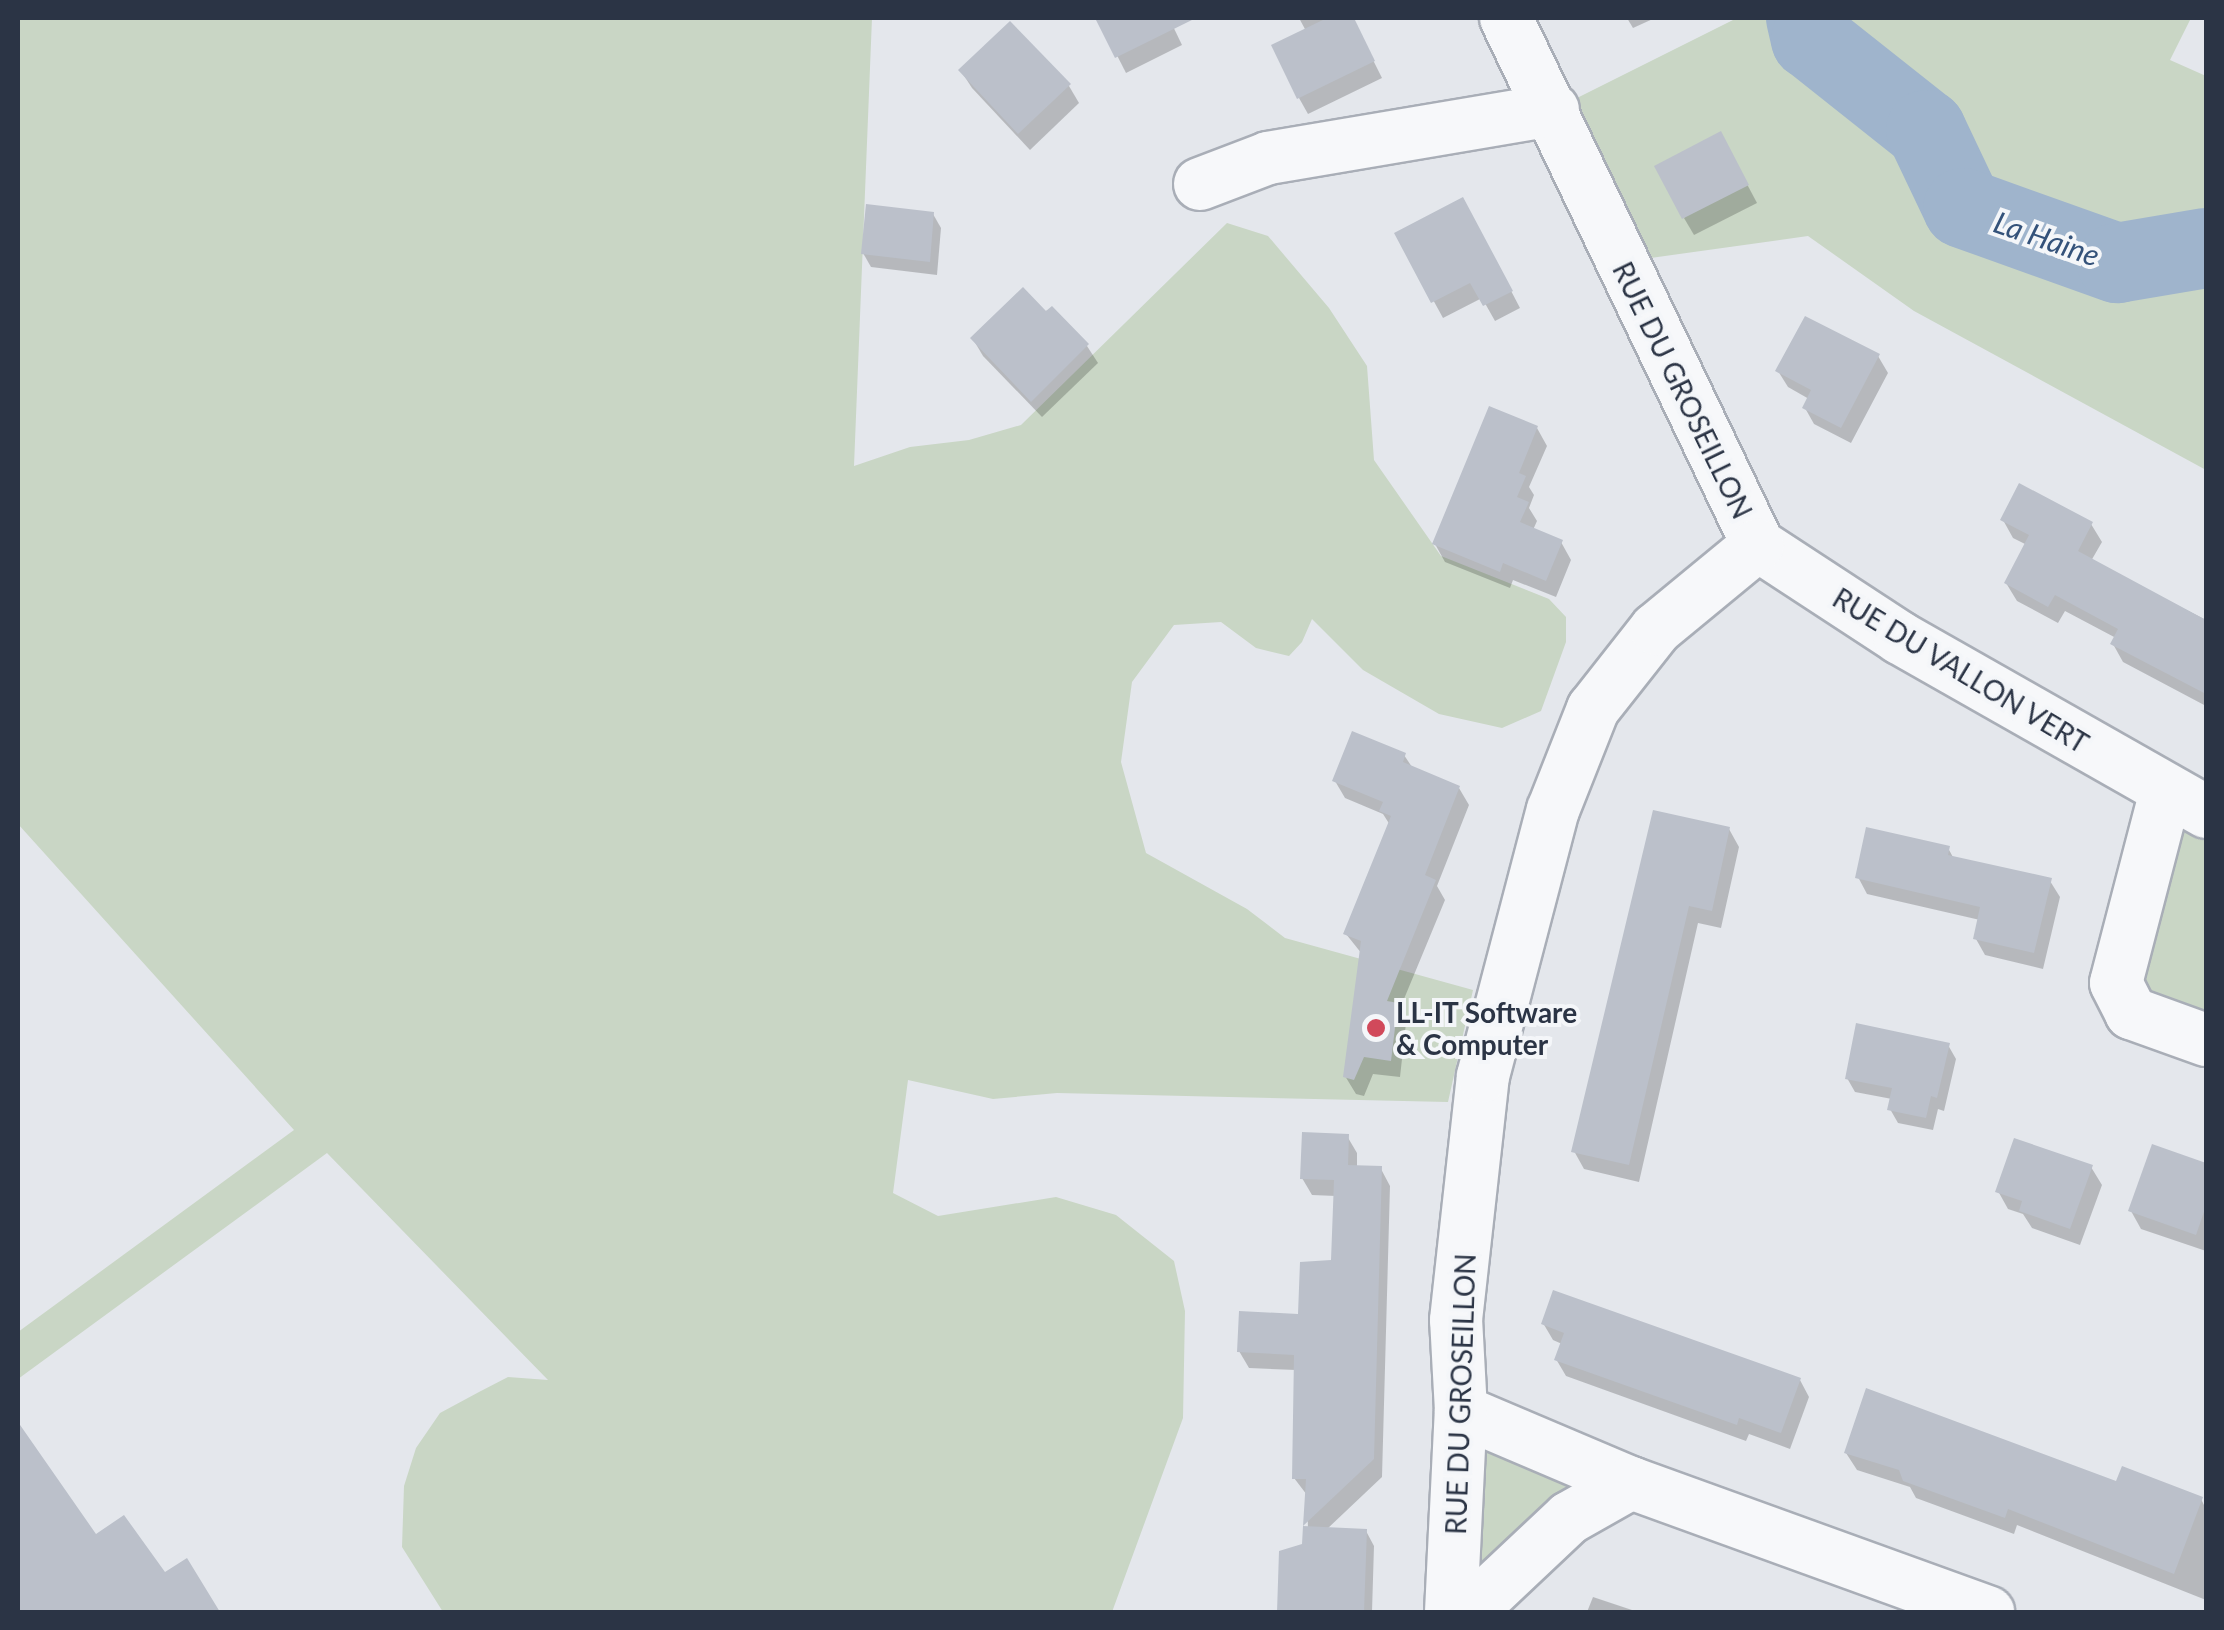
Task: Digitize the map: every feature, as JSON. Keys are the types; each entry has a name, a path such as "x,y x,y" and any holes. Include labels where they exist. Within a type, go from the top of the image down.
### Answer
{"street":[{"name":"RUE DU GROSEILLON","path":"1451,1612 1461,1411 1456,1320 1483,1076 1553,810 1594,709 1604,696 1656,629 1758,545 1506,18"},
{"path":"1200,184 1268,158 1553,110"},
{"name":"RUE DU VALLON VERT","path":"1758,545 1900,638 2186,802 2116,983 2131,1013 2206,1040"},
{"path":"1461,1411 1631,1483 1988,1612"},
{"path":"1476,1612 1483,1599 1569,1518 1631,1483"}],"green space":[{"path":"18,18 872,18 854,466 910,447 969,440 1021,425 1227,223 1268,236 1329,308 1367,366 1374,460 1441,556 1549,599 1566,617 1566,642 1541,711 1502,728 1439,714 1363,670 1312,619 1302,642 1289,656 1256,648 1221,622 1174,625 1132,682 1121,762 1146,853 1247,909 1285,938 1473,990 1448,1102 1057,1093 993,1099 908,1080 893,1193 938,1216 1056,1197 1116,1215 1174,1261 1185,1311 1183,1418 1112,1612 443,1612 402,1547 404,1486 416,1448 440,1413 508,1377 548,1380 327,1153 18,1379 18,1332 294,1130 18,824"},
{"path":"1737,18 2191,18 2170,60 2206,76 2206,470 1914,311 1808,236 1622,262 1553,110"},
{"path":"2166,791 2206,812 2206,1040 2131,1013"},
{"path":"1489,1443 1578,1489 1479,1591 1459,1463"}],"building":[{"path":"1095,18 1196,18 1115,58"},
{"path":"1327,18 1354,18 1375,61 1297,99 1271,45"},
{"path":"1010,21 1071,84 1018,134 958,70"},
{"path":"1721,131 1749,185 1682,219 1654,166"},
{"path":"1463,197 1513,291 1483,306 1470,283 1431,303 1394,233"},
{"path":"866,204 934,212 930,262 861,254"},
{"path":"1023,287 1046,311 1052,306 1089,344 1031,402 970,338"},
{"path":"1805,316 1880,354 1841,428 1802,408 1811,390 1775,371"},
{"path":"1489,406 1538,426 1519,473 1526,476 1517,497 1529,502 1520,522 1563,540 1546,581 1503,563 1500,572 1432,544"},
{"path":"2019,483 2093,522 2078,551 2206,620 2206,694 2110,644 2118,629 2055,595 2048,607 2004,583 2029,535 2000,520"},
{"path":"1352,731 1406,753 1403,762 1460,786 1425,875 1436,880 1387,1001 1398,1003 1391,1061 1364,1057 1354,1080 1343,1077 1361,941 1343,934 1391,816 1379,811 1383,802 1332,781"},
{"path":"1653,810 1730,827 1712,911 1689,906 1629,1165 1571,1152"},
{"path":"1866,827 1950,846 1948,855 2052,878 2034,953 1973,939 1980,907 1855,878"},
{"path":"1856,1023 1950,1043 1937,1098 1931,1096 1926,1118 1887,1110 1892,1088 1845,1079"},
{"path":"1302,1132 1349,1134 1348,1165 1382,1166 1374,1459 1303,1526 1306,1479 1292,1479 1294,1355 1237,1352 1239,1311 1298,1314 1300,1262 1331,1260 1334,1180 1300,1179"},
{"path":"2014,1138 2093,1165 2070,1229 2019,1211 2022,1201 1995,1192"},
{"path":"2152,1144 2206,1163 2206,1206 2196,1235 2128,1211"},
{"path":"1553,1290 1801,1378 1781,1433 1739,1418 1737,1425 1554,1360 1564,1333 1541,1324"},
{"path":"1866,1388 2116,1481 2122,1466 2203,1497 2174,1574 2008,1509 2005,1518 1903,1481 1899,1470 1844,1453"},
{"path":"18,1422 96,1534 124,1515 165,1572 187,1558 220,1612 18,1612"},
{"path":"1303,1526 1367,1529 1364,1612 1277,1612 1279,1551 1302,1544"}],"waterway":[{"name":"La Haine","path":"1806,18 1811,39 1926,130 1963,208 2117,263 2206,248"}],"place":[{"name":"LL-IT Software & Computer","path":"1376,1028"}]}
